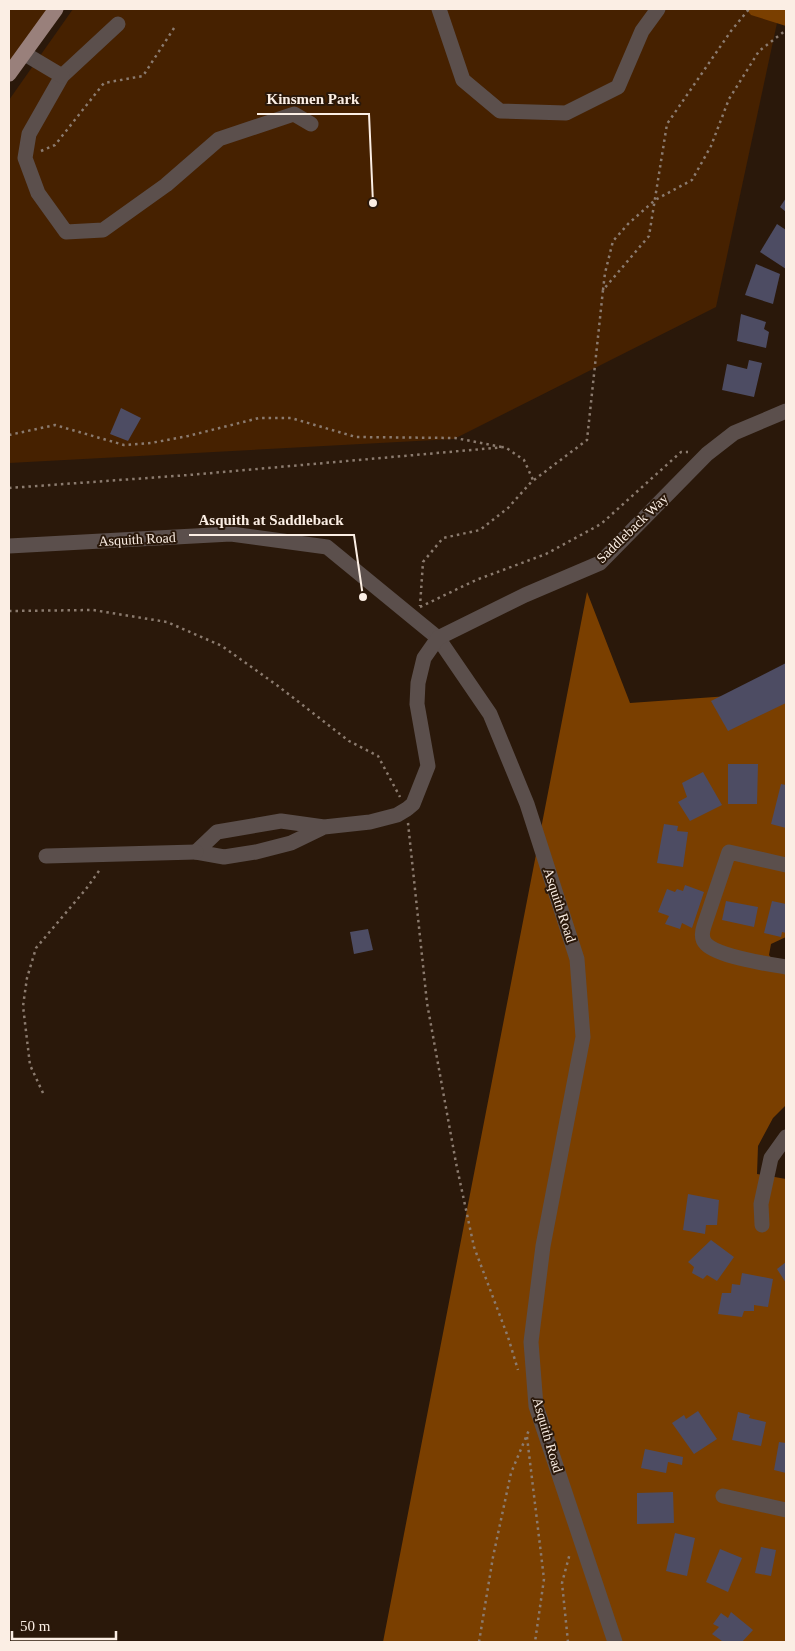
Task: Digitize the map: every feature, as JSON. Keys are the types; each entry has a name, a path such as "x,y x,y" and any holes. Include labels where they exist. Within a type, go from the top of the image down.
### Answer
{"main road":[{"path":"9,74 56,9"}],"street":[{"path":"438,9 462,80 500,111 566,114 618,87 642,31 658,9"},
{"path":"118,24 62,76 29,134 26,158 38,194 66,232 103,230 166,185 219,139 294,114 310,124"},
{"path":"25,54 62,76"},
{"name":"Saddleback Way","path":"438,638 525,595 600,563 707,454 734,433 786,411"},
{"name":"Asquith Road","path":"9,546 231,534 327,547 415,611 438,638 490,714 527,804 577,959 583,1036 543,1246 531,1342 536,1406 615,1642"},
{"path":"196,852 216,832 281,821 324,828 370,822 397,815 413,804 428,766 417,704 418,683 424,658 438,638"},
{"path":"46,856 196,852 224,856 256,852 291,843 324,828"},
{"path":"786,865 729,852 702,936 706,944 719,953 786,967"},
{"path":"762,1225 761,1204 771,1158 786,1137"},
{"path":"723,1496 786,1510"}],"path":[{"path":"603,290 649,236 667,124 748,9"},
{"path":"26,158 55,145 104,83 143,76 176,25"},
{"path":"415,611 423,562 443,538 480,530 508,508 533,480 587,440 605,273 613,242 628,224 655,200 692,180 710,146 729,98 759,51 785,30"},
{"path":"9,435 55,425 124,445 151,443 188,436 259,418 292,418 356,437 455,438 505,447 524,460 533,480"},
{"path":"9,488 189,475 505,447"},
{"path":"415,611 476,580 546,554 600,524 681,452 707,454"},
{"path":"9,611 93,610 166,622 222,646 350,741 378,756 407,809 427,1003 456,1163 474,1247 508,1337 519,1375"},
{"path":"43,1093 30,1065 23,1006 27,978 36,948 86,889 110,855"},
{"path":"479,1642 493,1557 511,1473 530,1429"},
{"path":"527,1436 544,1579 535,1642"},
{"path":"568,1642 562,1583 576,1527"}],"shaded area":[{"path":"9,9 49,9 9,63"},
{"path":"73,9 780,9 716,307 454,439 9,463 9,100"},
{"path":"746,9 786,9 786,26 751,15"},
{"path":"587,592 630,703 786,692 786,937 771,944 769,955 783,974 786,974 786,1105 773,1118 758,1146 757,1174 786,1179 786,1642 383,1642"}],"building":[{"path":"786,198 786,212 780,207"},
{"path":"777,224 786,230 786,269 760,252"},
{"path":"756,264 780,274 773,304 745,295"},
{"path":"741,314 766,322 764,329 769,332 766,348 737,341"},
{"path":"749,360 762,363 754,397 722,390 727,364 747,369"},
{"path":"121,408 141,418 128,441 110,434"},
{"path":"786,663 786,703 728,731 711,701"},
{"path":"728,764 758,764 757,804 728,804"},
{"path":"703,772 722,805 690,821 678,802 687,797 682,783"},
{"path":"781,784 786,785 786,828 771,824"},
{"path":"664,824 678,826 677,831 688,832 683,867 657,863"},
{"path":"685,885 704,892 692,928 682,923 680,929 665,924 669,916 658,912 667,889 675,892 677,889 683,891"},
{"path":"726,901 758,907 754,927 722,920"},
{"path":"772,901 786,904 786,933 782,932 781,937 764,933"},
{"path":"368,929 373,950 354,954 350,932"},
{"path":"688,1194 719,1200 717,1225 706,1225 705,1234 683,1230"},
{"path":"711,1240 734,1257 717,1281 707,1275 703,1279 692,1273 694,1267 688,1262"},
{"path":"786,1262 786,1283 777,1269"},
{"path":"742,1273 773,1279 768,1307 754,1305 754,1311 744,1311 742,1317 718,1314 722,1293 731,1293 732,1284 740,1285"},
{"path":"698,1411 717,1439 694,1454 672,1423 684,1415 686,1419"},
{"path":"738,1412 750,1415 749,1418 766,1422 761,1446 732,1440"},
{"path":"779,1442 786,1443 786,1473 774,1470"},
{"path":"645,1449 683,1457 682,1465 668,1462 666,1473 641,1468"},
{"path":"673,1492 674,1523 637,1524 637,1493"},
{"path":"675,1533 695,1538 687,1576 666,1571"},
{"path":"761,1547 776,1550 771,1576 755,1573"},
{"path":"720,1549 742,1558 728,1592 706,1582"},
{"path":"731,1612 753,1630 742,1642 721,1642 712,1634 719,1627 713,1624 721,1613 728,1618"}],"place":[{"name":"Kinsmen Park","path":"373,203"},
{"name":"Asquith at Saddleback","path":"363,597"}]}
